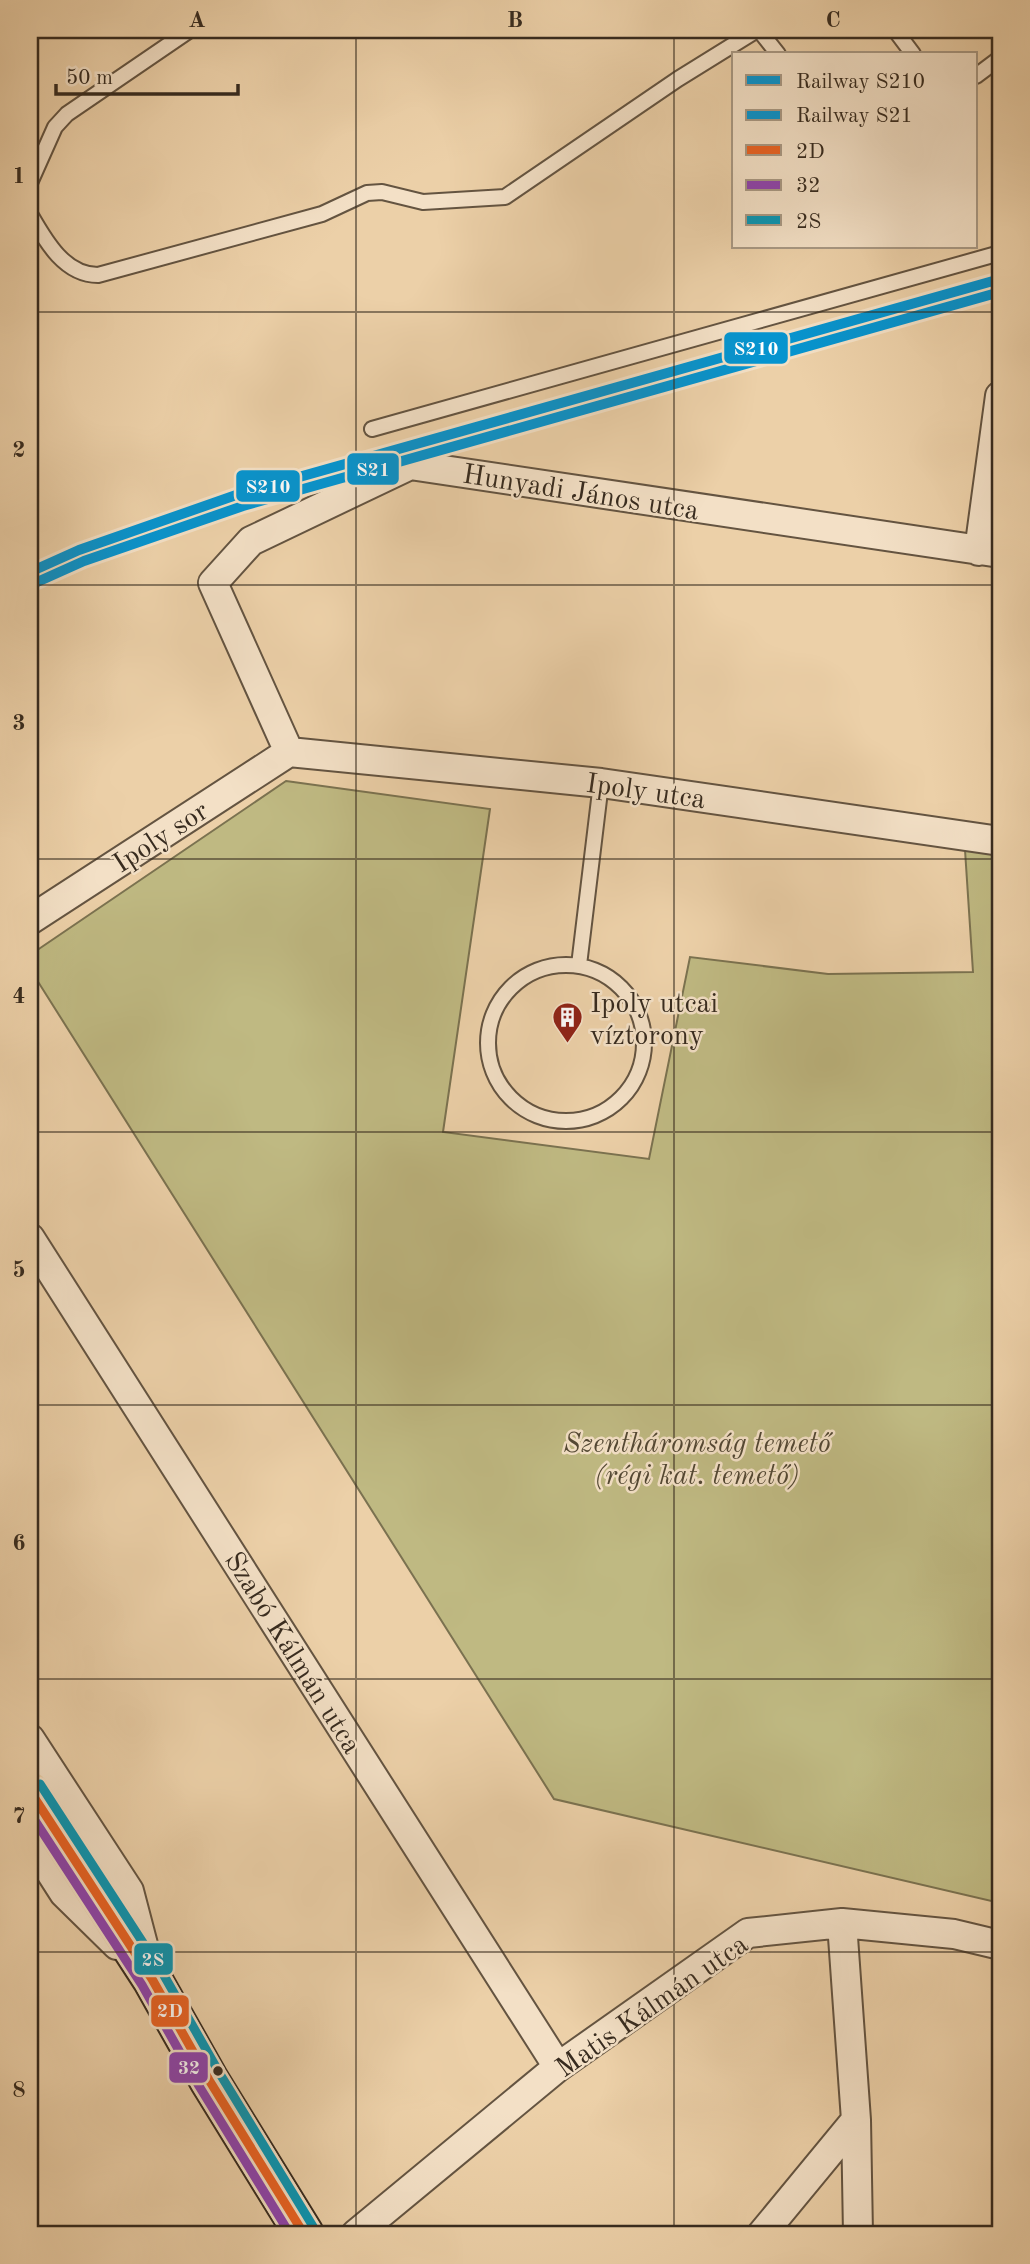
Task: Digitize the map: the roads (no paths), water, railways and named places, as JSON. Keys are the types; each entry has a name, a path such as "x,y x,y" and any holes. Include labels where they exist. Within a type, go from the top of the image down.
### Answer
{"main road":[{"path":"30,1791 152,1979 209,2080 304,2234"}],"street":[{"path":"990,552 1000,396"},
{"name":"Hunyadi János utca","path":"289,752 214,583 250,541 410,465 990,552"},
{"name":"Ipoly utca","path":"289,752 600,783 1000,841"},
{"name":"Ipoly sor","path":"30,920 289,752"},
{"name":"Szabó Kálmán utca","path":"30,1238 558,2067"},
{"path":"30,1739 129,1891 152,1979"},
{"path":"30,1840 64,1893 152,1979"},
{"path":"842,1923 856,2120 858,2234"},
{"name":"Matis Kálmán utca","path":"356,2234 558,2067 748,1933 842,1923 954,1934 1000,1944"},
{"path":"762,2234 856,2120"}],"lane":[{"path":"30,183 55,127 67,114 190,30"},
{"path":"30,214 63,262 85,275 98,275 322,214 367,193 382,192 423,202 505,197 678,79 758,30 776,52"},
{"path":"895,30 912,52"},
{"path":"978,74 1000,58"},
{"path":"372,429 1000,253"},
{"path":"579,965 600,783"},
{"path":"579,965 612,979 633,1001 644,1029 644,1059 632,1087 611,1108 583,1121 553,1121 525,1111 504,1091 491,1065 488,1035 497,1007 515,984 541,969 579,965"}],"rail line":[{"name":"S210","path":"30,572 79,550 239,494 1000,279"},
{"name":"S21","path":"35,583 84,561 243,506 1000,292"}],"place":[{"name":"Ipoly utcai víztorony","path":"567,1045"}],"park label":[{"name":"Szentháromság temető (régi kat. temető)","path":"697,1458"}]}
